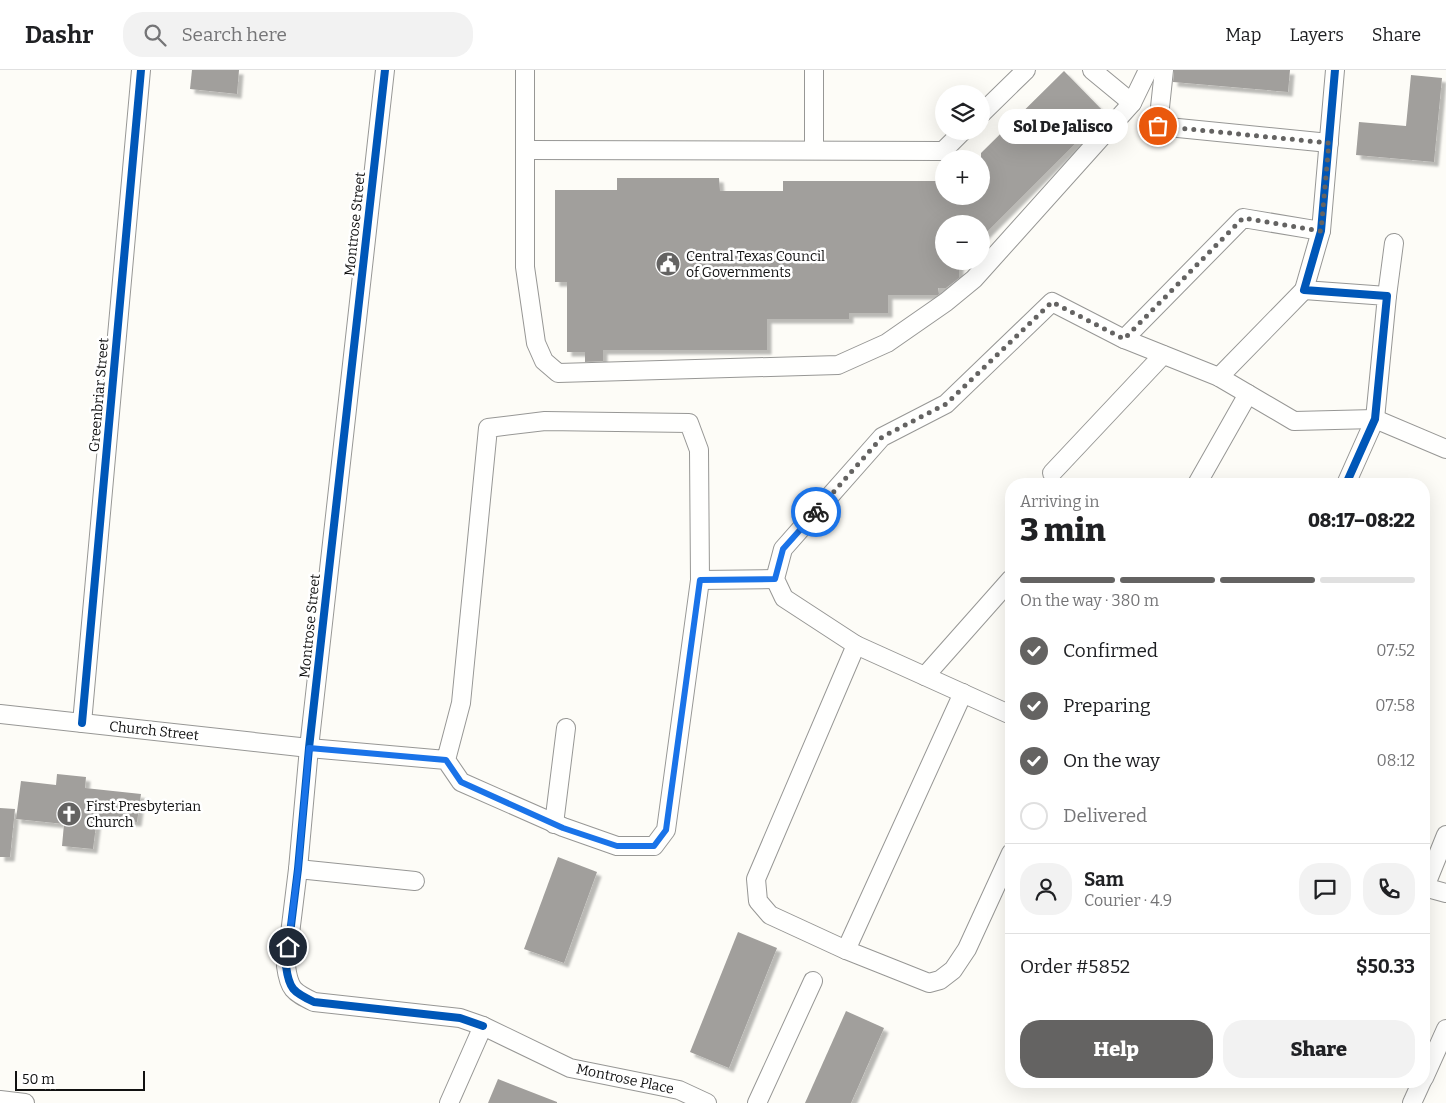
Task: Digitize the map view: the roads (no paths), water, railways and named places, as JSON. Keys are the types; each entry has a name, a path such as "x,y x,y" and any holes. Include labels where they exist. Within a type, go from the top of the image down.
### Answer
{"street":[{"name":"Greenbriar Street","path":"82,723 141,70"},
{"name":"Montrose Street","path":"385,70 286,966 288,982 298,994 314,1002 460,1018 483,1026"},
{"path":"525,70 525,267 536,343 544,361 558,373 838,365 887,343 946,302 974,279 1132,103 1148,70"},
{"path":"814,70 814,150"},
{"path":"990,105 1026,70"},
{"path":"1092,70 1132,103"},
{"path":"1164,70 1158,126 1329,143"},
{"path":"1219,377 1304,290 1321,231 1335,70"},
{"path":"525,150 943,151 954,140"},
{"path":"1124,339 1243,218 1321,231"},
{"path":"1349,478 1375,419 1394,243"},
{"path":"1304,290 1387,296"},
{"path":"1005,712 856,645 784,598 775,579 783,549 882,437 946,404 1052,302 1124,339 1219,377 1294,421 1375,419 1446,449"},
{"path":"1052,473 1163,355"},
{"path":"1200,478 1248,394"},
{"path":"545,421 688,423 699,450 700,580 666,830 654,846 617,846 554,824 461,782 446,760 461,703 488,428 545,421"},
{"path":"700,580 775,579"},
{"path":"925,676 1005,586"},
{"path":"856,645 756,879 758,901 770,915 846,950 929,983 940,980 953,970 967,948 1005,866"},
{"path":"846,950 963,693"},
{"name":"Church Street","path":"0,714 309,748 446,760"},
{"path":"554,824 566,728"},
{"path":"1430,874 1446,836"},
{"path":"298,869 414,881"},
{"path":"1430,889 1446,893"},
{"path":"757,1103 813,982"},
{"path":"449,1103 483,1026"},
{"name":"Montrose Place","path":"483,1026 570,1068 679,1090 707,1103"},
{"path":"1430,1064 1446,1029"},
{"path":"1412,1103 1419,1088"},
{"path":"0,1100 25,1103"}],"place":[{"name":"Sol De Jalisco","path":"1158,126"},
{"name":"Central Texas Council of Governments","path":"668,264"},
{"name":"First Presbyterian Church","path":"69,814"}]}
